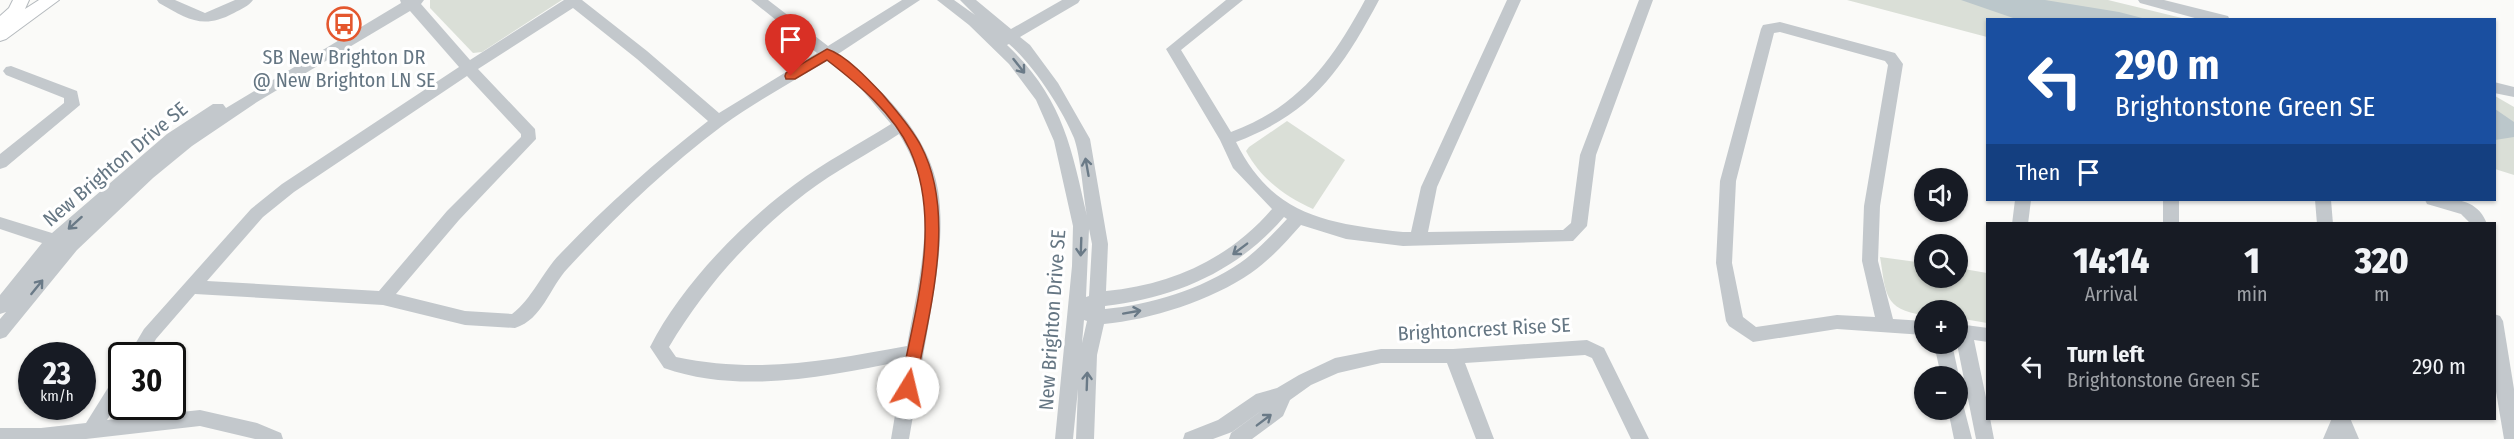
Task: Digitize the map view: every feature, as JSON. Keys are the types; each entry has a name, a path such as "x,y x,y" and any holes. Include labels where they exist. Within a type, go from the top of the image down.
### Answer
{"main road":[{"path":"0,12 19,0"},
{"path":"0,25 16,11 19,0"},
{"path":"0,35 42,2"}],"street":[{"path":"164,0 202,20 213,19 246,0"},
{"path":"145,342 150,333 257,213 288,188 574,0 718,121"},
{"path":"758,0 862,80 902,125 916,149 930,189 932,226 927,281 913,352 900,439"},
{"path":"191,287 383,298 465,318 515,321 531,309 559,266 614,208 718,121 913,0"},
{"name":"New Brighton Drive SE","path":"944,0 1005,40 1025,49 1053,87 1082,139 1100,244 1096,318 1088,355 1084,439"},
{"name":"New Brighton Drive SE","path":"967,0 1005,40 1043,98 1062,141 1081,226 1064,439"},
{"path":"1005,40 1072,0"},
{"path":"1236,0 1173,49 1227,139 1239,164 1282,209 1298,218 1346,232 1418,239 1567,236 1578,226 1588,155 1646,0"},
{"path":"1227,139 1256,129 1286,111 1316,85 1334,66 1372,0"},
{"path":"1418,239 1429,187 1514,0"},
{"path":"2145,0 2215,18"},
{"path":"383,298 441,227 528,139 529,133 468,68 422,13 408,1"},
{"name":"New Brighton Drive SE","path":"0,307 54,242 133,170 196,121 408,1"},
{"name":"New Brighton Drive SE","path":"0,332 71,245 147,174 186,142 408,1"},
{"path":"1886,325 1870,261 1872,206 1896,64 1890,57 1780,27 1768,29 1728,181 1724,263 1735,321 1753,335 1837,322 1914,327"},
{"path":"0,163 72,105 72,96 11,71"},
{"path":"2496,88 2514,92"},
{"path":"902,125 800,189 762,233 718,263 681,311 659,347 670,363 723,373 834,368 913,352"},
{"path":"2020,222 2023,201"},
{"path":"2171,201 2171,222"},
{"path":"2323,201 2325,222"},
{"path":"2437,201 2471,210 2478,217 2479,222"},
{"path":"1076,308 1096,299 1136,296 1188,279 1230,256 1257,237 1282,209"},
{"path":"1076,308 1096,318 1164,304 1202,291 1242,270 1270,248 1298,218"},
{"path":"0,223 54,242 71,245"},
{"path":"1968,332 1986,335"},
{"path":"2496,333 2513,439"},
{"name":"Brightoncrest Rise SE","path":"1192,439 1232,435 1277,410 1282,395 1305,380 1335,366 1381,356 1453,356 1587,347 1598,353 1640,439"},
{"path":"1965,354 1985,439"},
{"path":"1453,356 1485,439"},
{"path":"92,429 108,403"},
{"path":"0,436 40,436 200,418 256,431 274,439"},
{"path":"1959,420 1963,439"},
{"path":"2332,439 2341,420"},
{"path":"2341,420 2350,439"}],"shaded area":[{"path":"430,0 562,0 482,52 473,53 430,8"},
{"path":"1847,0 2108,0 2182,18 1986,18 1986,37"},
{"path":"1961,0 2045,0 2142,18 2013,18"},
{"path":"2496,97 2514,107 2514,175 2496,169"},
{"path":"2496,110 2514,122 2514,137 2496,140"},
{"path":"1287,121 1345,160 1313,209 1275,186 1259,170 1246,151"},
{"path":"1880,257 1914,262 1914,288 1968,288 1968,270 1986,273 1986,323 1968,320 1968,300 1914,300 1914,313 1894,304 1886,289"}],"place":[{"name":"SB New Brighton DR @ New Brighton LN SE","path":"344,24"}],"route":[{"path":"791,76 827,54 862,80 902,125 916,149 930,189 932,226 927,281 908,388"}]}
